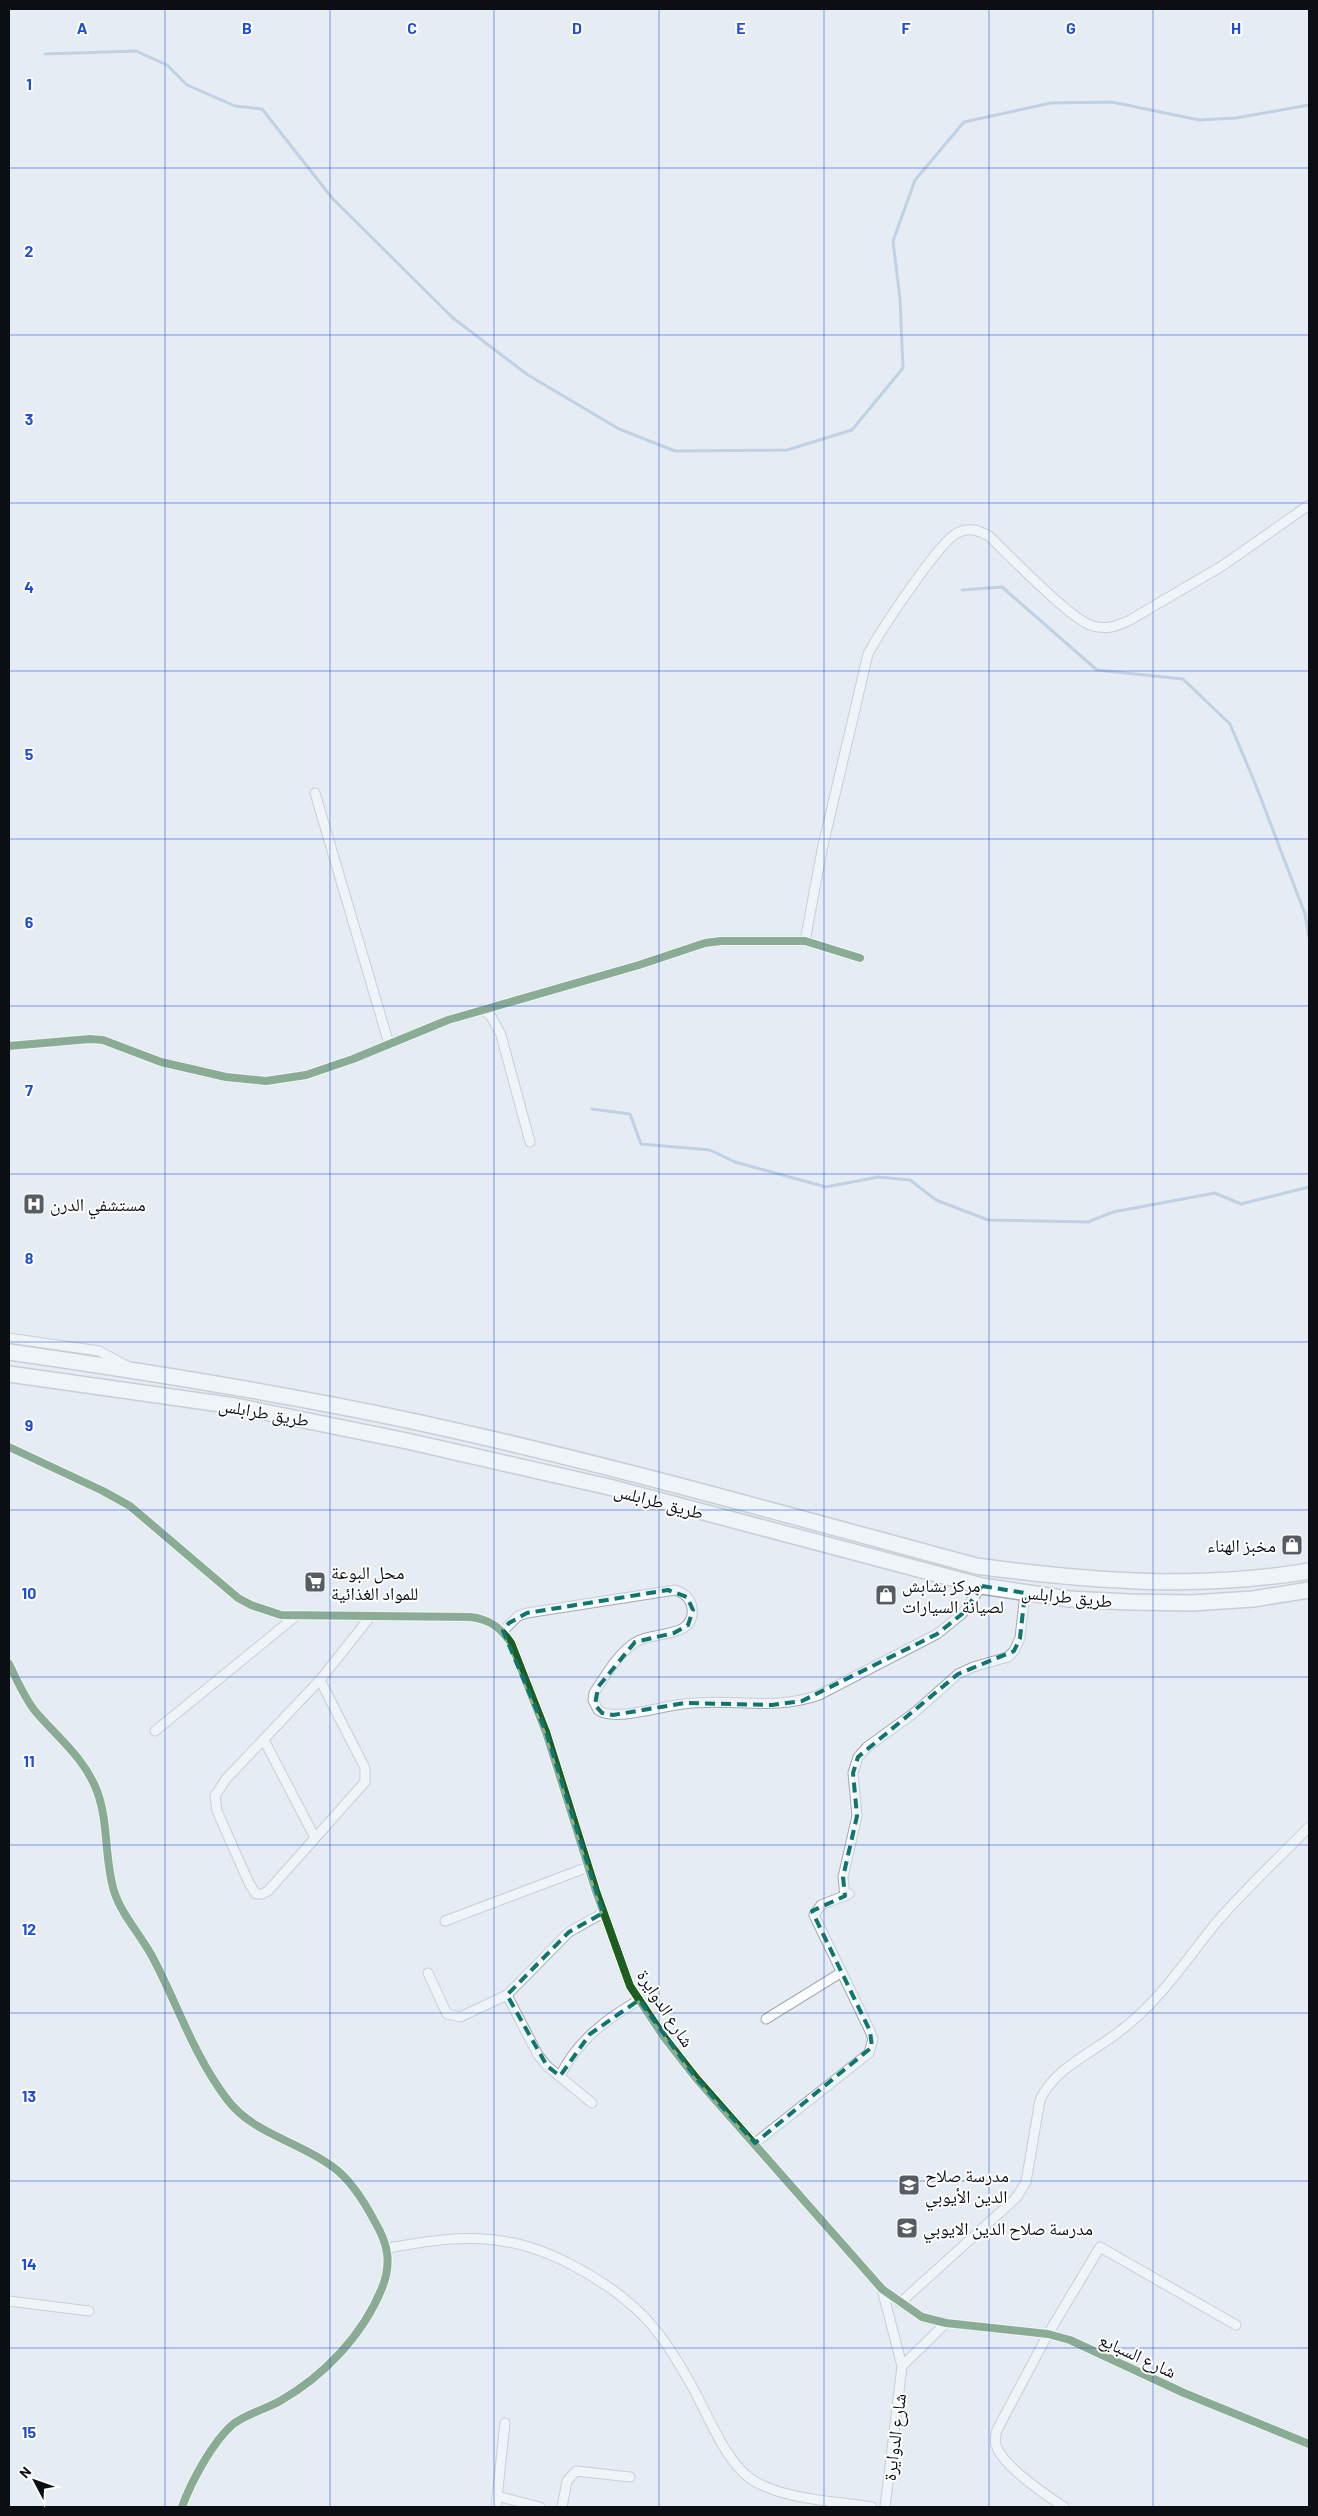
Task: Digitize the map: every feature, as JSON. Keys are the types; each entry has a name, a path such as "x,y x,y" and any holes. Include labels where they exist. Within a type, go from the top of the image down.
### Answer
{"highway":[{"path":"9,1352 136,1370 302,1398 492,1439 976,1566 1057,1577 1176,1583 1232,1581 1309,1572"},
{"name":"طريق طرابلس","path":"9,1374 234,1406 416,1443 609,1488 982,1586 1069,1599 1192,1603 1253,1599 1309,1590"}],"street":[{"path":"805,941 822,850 868,654 878,634 931,561 955,534 967,530 976,530 989,536 1075,616 1092,626 1116,627 1222,566 1309,504"},
{"path":"316,793 389,1044"},
{"path":"9,1046 90,1039 103,1040 160,1062 226,1077 266,1081 306,1075 448,1020 705,943 721,941 805,941 860,958"},
{"path":"483,1009 492,1018 501,1035 530,1142"},
{"path":"9,1338 100,1351 136,1370"},
{"path":"9,1447 103,1491 130,1506 238,1598 268,1611 296,1616 470,1616 482,1618 503,1631 509,1623 527,1613 675,1590 687,1597 691,1604 692,1618 688,1625 674,1633 641,1639 629,1647 594,1693 594,1700 598,1710 613,1715 702,1702 772,1705 802,1701 819,1695 937,1634 962,1614 982,1586"},
{"path":"755,2142 868,2053 872,2046 870,2032 814,1915 820,1905 847,1895 843,1877 857,1816 853,1772 858,1757 867,1747 908,1718 958,1674 1011,1654 1017,1648 1020,1638 1025,1593"},
{"path":"155,1731 296,1616"},
{"path":"320,1680 362,1761 366,1775 360,1789 268,1891 256,1894 217,1811 215,1796 226,1779 320,1680 371,1616"},
{"name":"شارع الدوايرة","path":"503,1631 511,1643 546,1732 603,1913 630,1986 696,2078 755,2142 882,2289"},
{"path":"9,1664 34,1710 77,1755 97,1791 103,1814 110,1876 115,1894 152,1956 202,2063 227,2101 244,2117 261,2129 316,2156 335,2168 369,2209 388,2248 388,2263 383,2286 363,2324 347,2345 320,2372 293,2393 232,2425 220,2438 201,2468 182,2507"},
{"path":"264,1740 315,1838"},
{"path":"900,2303 1016,2198 1026,2182 1040,2100 1045,2088 1054,2078 1120,2032 1150,2006 1175,1978 1225,1913 1309,1827"},
{"path":"445,1921 588,1867"},
{"path":"428,1973 447,2014 460,2017 507,1995 569,1932 603,1913"},
{"path":"766,2018 842,1972"},
{"path":"507,1995 538,2055 592,2103"},
{"path":"560,2076 566,2063 590,2034 615,2013 639,2000"},
{"path":"388,2248 469,2238 508,2241 558,2258 594,2278 634,2308 661,2337 687,2378 726,2448 741,2470 753,2481 794,2494 872,2507"},
{"path":"1064,2507 1011,2466 1000,2454 995,2440 997,2430 1048,2334 1100,2248 1236,2325"},
{"path":"882,2289 902,2366 946,2323"},
{"name":"شارع السبايع","path":"882,2289 900,2303 922,2316 946,2323 1048,2334 1092,2349 1184,2393 1309,2444"},
{"path":"9,2301 89,2311"},
{"name":"شارع الدوايرة","path":"885,2507 902,2366"},
{"path":"496,2507 505,2423"},
{"path":"562,2507 567,2481 576,2471 630,2477"},
{"path":"497,2496 540,2507"}],"highlighted area":[{"path":"982,1586 1025,1593 1020,1638 1014,1651 958,1674 858,1757 853,1773 857,1816 843,1877 845,1896 812,1911 870,2031 872,2047 755,2143 696,2078 639,2000 590,2034 560,2076 547,2066 507,1995 569,1932 603,1913 546,1732 503,1631 509,1623 527,1613 668,1590 687,1597 693,1610 688,1625 674,1633 635,1642 598,1687 595,1705 602,1713 613,1715 685,1703 772,1705 802,1701 937,1634 962,1614"}],"waterway":[{"path":"45,54 136,51 167,65 187,85 235,106 262,109 333,199 453,318 528,375 619,429 675,451 787,450 852,430 903,368 900,299 893,241 915,180 964,122 1051,103 1112,102 1199,120 1236,118 1309,105"},
{"path":"962,590 1002,587 1097,670 1183,679 1230,724 1255,783 1305,914 1309,938"},
{"path":"592,1109 630,1114 641,1144 710,1150 735,1162 826,1187 878,1177 910,1180 936,1200 988,1220 1088,1222 1113,1212 1215,1193 1241,1204 1309,1187"}],"cycle path":[{"path":"9,1046 90,1039 103,1040 161,1062 226,1077 266,1081 306,1075 353,1059 448,1020 639,965 705,943 721,941 805,941 860,958"},
{"path":"9,1447 103,1491 130,1506 238,1598 251,1605 281,1615 470,1617 483,1620 498,1628 511,1643 546,1732 596,1891 630,1986 664,2037 696,2078 882,2289 922,2317 946,2323 1048,2334 1070,2340 1184,2393 1309,2444"},
{"path":"9,1664 31,1706 69,1748 92,1779 101,1803 111,1879 117,1899 152,1956 214,2081 226,2098 249,2120 262,2129 306,2150 340,2172 362,2200 386,2246 388,2262 382,2288 374,2305 353,2338 327,2367 296,2391 232,2425 217,2442 203,2463 182,2507"}],"place":[{"name":"مستشفي الدرن","path":"34,1204"},
{"name":"مخبز الهناء","path":"1292,1545"},
{"name":"محل البوعة للمواد الغذائية","path":"315,1582"},
{"name":"مركز بشابش لصيانة السيارات","path":"886,1595"},
{"name":"مدرسة صلاح الدين الأيوبي","path":"909,2185"},
{"name":"مدرسة صلاح الدين الايوبي","path":"907,2228"}]}
